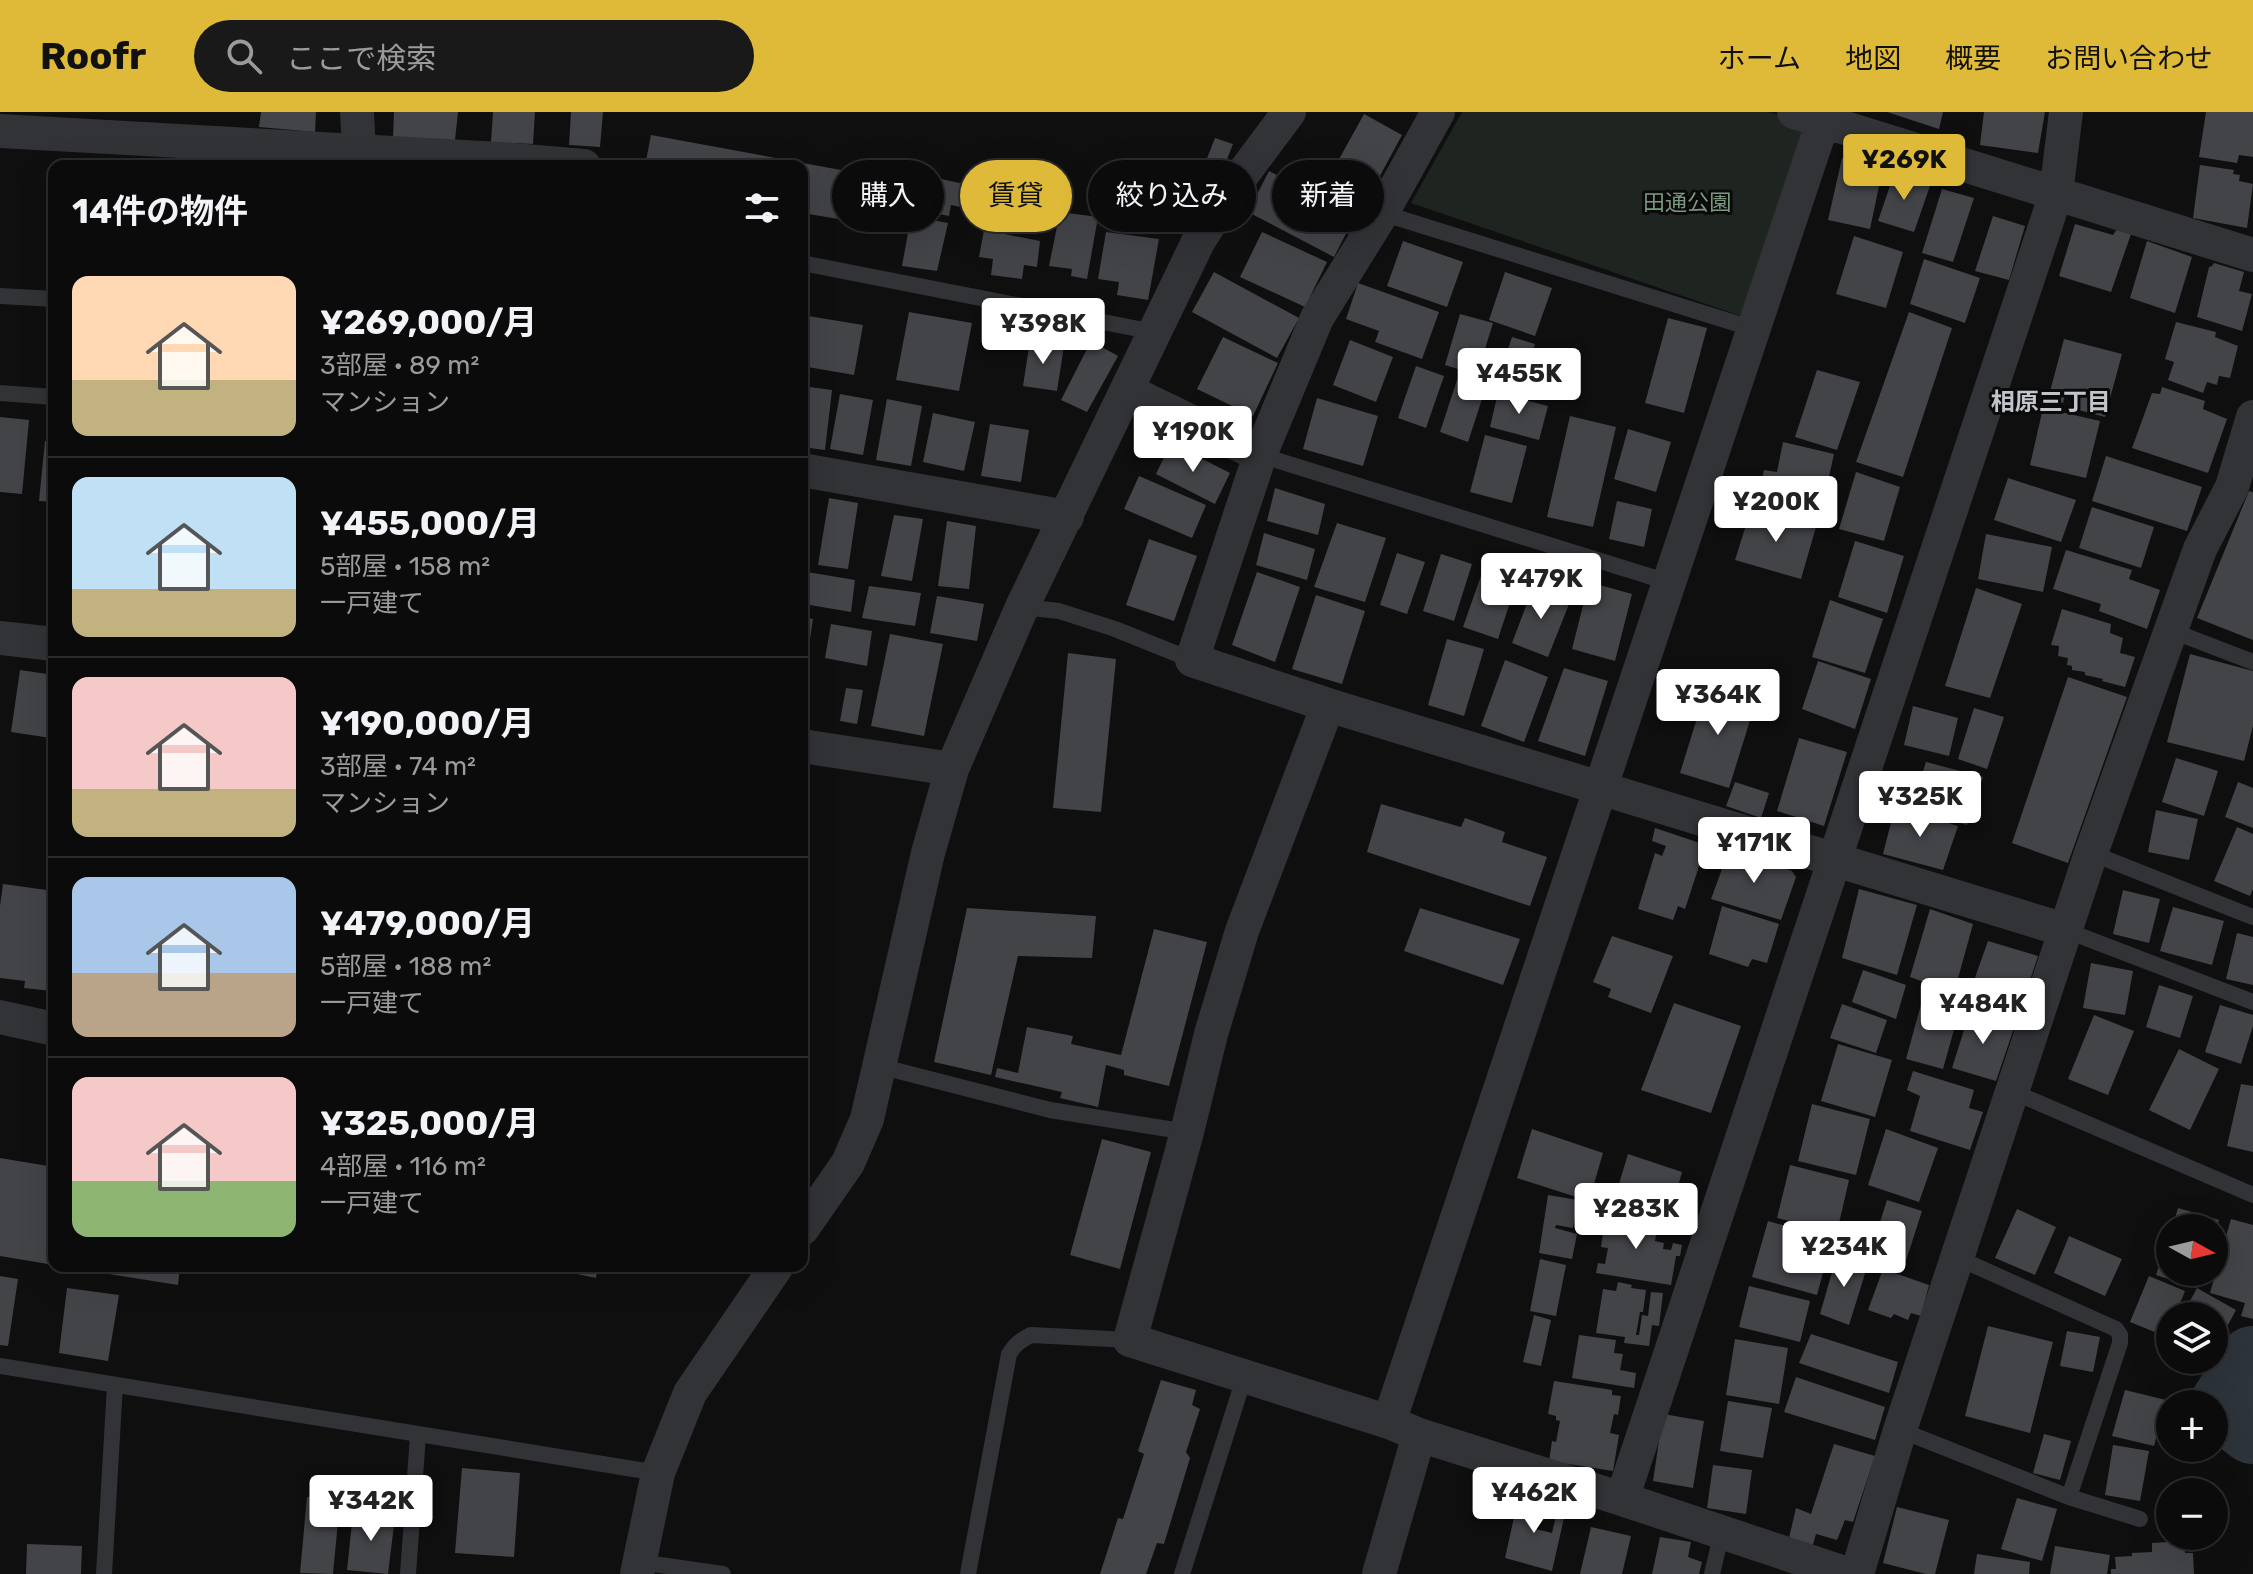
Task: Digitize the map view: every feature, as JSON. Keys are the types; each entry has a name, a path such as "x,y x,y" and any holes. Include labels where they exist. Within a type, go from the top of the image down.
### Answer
{"street":[{"path":"357,112 359,152"},
{"path":"808,1217 848,1163 867,1119 928,853 952,769 1022,607 1198,242 1231,190 1289,112"},
{"path":"1384,209 1438,112"},
{"path":"1622,1499 2056,194 2066,112"},
{"path":"1379,1574 1404,1429 1599,789 1754,329 1814,115 2253,255"},
{"path":"0,131 488,160"},
{"path":"1370,232 1317,318 1260,455 1192,660 1599,789 2065,930"},
{"path":"1128,391 1260,455"},
{"path":"1328,705 1242,931 1211,1034 1130,1340 1722,1532 1859,1573 1900,1430 2091,853 2200,549 2232,487 2253,417"},
{"path":"808,471 1067,517"},
{"path":"0,638 48,643"},
{"path":"808,747 952,769"},
{"path":"0,1017 48,1028"},
{"path":"638,1568 658,1473 690,1393 773,1272"}],"lane":[{"path":"1384,214 1754,329"},
{"path":"808,264 1154,332"},
{"path":"0,296 48,299"},
{"path":"0,393 48,397"},
{"path":"1260,455 1668,582"},
{"path":"1022,607 1059,611 1115,629 1192,660"},
{"path":"2170,630 2253,662"},
{"path":"2091,853 2253,917"},
{"path":"2065,930 2253,1002"},
{"path":"879,1066 1050,1110 1187,1132"},
{"path":"2011,1091 2253,1195"},
{"path":"1958,1258 2116,1329 2120,1335 2120,1343 2069,1497"},
{"path":"968,1574 1009,1354 1013,1347 1031,1335 1130,1340"},
{"path":"0,1366 658,1473"},
{"path":"1182,1574 1244,1378"},
{"path":"104,1574 115,1385"},
{"path":"1900,1430 2069,1497 2140,1519"},
{"path":"408,1574 418,1435"},
{"path":"1712,1574 1722,1532"},
{"path":"638,1568 723,1574"}],"green space":[{"name":"田通公園","path":"1462,112 1768,112 1808,124 1747,318 1411,203"}],"building":[{"path":"261,112 316,112 315,132 259,127"},
{"path":"394,112 458,112 455,140 393,137"},
{"path":"493,112 535,112 533,144 491,142"},
{"path":"571,112 603,112 600,147 569,145"},
{"path":"1887,112 1943,112 1939,129"},
{"path":"1984,112 2045,112 2038,153 1980,145"},
{"path":"2206,112 2253,112 2253,157 2239,155 2237,163 2199,157"},
{"path":"1364,114 1402,135 1384,168 1384,160 1339,160"},
{"path":"651,135 787,160 646,160"},
{"path":"1215,138 1233,144 1227,160 1206,160"},
{"path":"1842,158 1883,167 1870,229 1828,220"},
{"path":"808,164 832,168 832,218 808,214"},
{"path":"2200,165 2234,170 2233,174 2240,175 2239,181 2253,184 2247,228 2193,218"},
{"path":"1269,171 1272,173 1272,225 1256,216 1256,196"},
{"path":"1895,171 1931,183 1914,232 1878,221"},
{"path":"944,180 960,183 960,207 951,205 949,216 944,215"},
{"path":"1942,189 1974,198 1953,262 1922,253"},
{"path":"1072,214 1088,216 1088,232 1095,232 1087,279 1071,276 1072,269 1049,266 1056,232 1072,232"},
{"path":"1993,216 2025,226 2009,280 1975,271"},
{"path":"944,222 948,223 937,271 902,266 908,232 944,232"},
{"path":"2075,224 2113,235 2117,229 2131,234 2111,292 2059,276"},
{"path":"984,232 1040,241 1037,267 1024,265 1022,279 991,275 993,259 979,257"},
{"path":"1106,232 1159,239 1148,300 1117,295 1119,282 1098,279"},
{"path":"1262,232 1327,262 1305,307 1240,277"},
{"path":"1286,232 1347,232 1334,257"},
{"path":"1854,236 1903,252 1886,308 1836,294"},
{"path":"1403,241 1463,262 1447,307 1387,286"},
{"path":"2147,241 2192,257 2175,313 2130,298"},
{"path":"1924,259 1980,278 1965,323 1910,304"},
{"path":"2214,263 2244,272 2239,291 2252,294 2242,331 2197,317 2209,267"},
{"path":"1214,272 1299,318 1277,358 1192,312"},
{"path":"1505,272 1552,288 1535,336 1489,320"},
{"path":"1358,283 1439,312 1422,359 1375,342 1379,331 1346,319"},
{"path":"909,312 972,323 959,391 896,380"},
{"path":"1909,312 1952,328 1903,477 1856,462"},
{"path":"1460,314 1493,323 1477,375 1445,365"},
{"path":"808,316 863,325 854,375 808,367"},
{"path":"1668,318 1707,328 1684,413 1645,403"},
{"path":"2176,322 2216,332 2215,337 2238,346 2230,378 2219,376 2217,385 2207,382 2203,393 2168,380 2174,362 2165,359"},
{"path":"1223,337 1278,363 1253,416 1197,389"},
{"path":"1512,337 1535,344 1531,355 1546,360 1534,395 1497,383"},
{"path":"2064,339 2122,354 2105,417 2075,409 2076,398 2065,395 2063,403 2048,399"},
{"path":"1030,340 1064,346 1057,391 1023,386"},
{"path":"1350,340 1393,357 1376,402 1333,385"},
{"path":"1091,341 1118,356 1087,412 1061,400"},
{"path":"1416,366 1444,376 1426,428 1398,418"},
{"path":"1817,370 1860,382 1837,450 1795,437"},
{"path":"1457,380 1485,390 1468,442 1440,432"},
{"path":"808,387 832,390 825,450 808,448"},
{"path":"2162,387 2205,401 2203,409 2227,419 2208,473 2132,448 2152,393 2160,394"},
{"path":"1498,393 1548,406 1539,440 1490,427"},
{"path":"840,394 873,400 863,455 830,449"},
{"path":"1317,398 1378,416 1363,466 1303,449"},
{"path":"887,399 922,406 911,466 876,460"},
{"path":"2043,408 2100,421 2086,478 2030,465"},
{"path":"933,413 975,422 964,471 923,462"},
{"path":"1570,416 1616,427 1593,527 1547,517"},
{"path":"0,417 29,420 22,494 0,492"},
{"path":"990,424 1029,430 1021,482 981,476"},
{"path":"1628,429 1671,442 1656,492 1614,479"},
{"path":"1485,435 1527,446 1512,503 1470,492"},
{"path":"45,441 48,441 48,502 39,501"},
{"path":"1783,442 1834,454 1819,521 1756,508 1764,470 1777,472"},
{"path":"1171,443 1230,473 1215,504 1156,474"},
{"path":"2106,456 2202,487 2187,531 2092,501"},
{"path":"1856,472 1900,487 1884,541 1839,529"},
{"path":"1139,476 1206,505 1192,538 1124,509"},
{"path":"2008,478 2076,500 2061,542 1994,520"},
{"path":"1275,488 1325,504 1318,535 1267,521"},
{"path":"2249,491 2253,492 2253,640 2197,618"},
{"path":"829,498 858,503 848,569 818,565"},
{"path":"1617,501 1652,509 1644,547 1609,539"},
{"path":"2092,507 2154,527 2141,568 2079,548"},
{"path":"1751,509 1816,527 1801,579 1735,560"},
{"path":"894,515 923,519 912,581 881,576"},
{"path":"947,521 976,526 969,589 938,586"},
{"path":"1337,523 1386,538 1365,602 1314,587"},
{"path":"1264,533 1315,549 1307,580 1256,565"},
{"path":"1986,534 2052,547 2043,592 1978,579"},
{"path":"1149,539 1197,556 1174,621 1126,605"},
{"path":"1855,541 1904,556 1887,613 1838,597"},
{"path":"2066,550 2132,570 2129,579 2160,590 2147,629 2099,611 2101,604 2053,589"},
{"path":"1397,553 1425,562 1407,614 1380,605"},
{"path":"1441,554 1472,564 1454,621 1423,611"},
{"path":"808,572 855,580 851,612 808,605"},
{"path":"1257,572 1300,587 1275,662 1232,645"},
{"path":"1482,573 1516,584 1498,639 1463,627"},
{"path":"1589,582 1632,594 1615,661 1572,649"},
{"path":"1534,585 1571,599 1548,657 1512,643"},
{"path":"869,586 921,593 915,626 862,618"},
{"path":"1976,588 2022,604 1990,698 1945,686"},
{"path":"1316,595 1365,611 1342,684 1292,669"},
{"path":"937,596 984,604 977,641 930,633"},
{"path":"1830,600 1883,619 1865,673 1812,657"},
{"path":"2062,609 2111,624 2110,633 2123,638 2120,653 2135,657 2125,687 2072,670 2072,666 2067,665 2068,658 2058,656 2059,646 2051,645"},
{"path":"808,618 813,619 808,652"},
{"path":"831,624 872,631 867,666 825,658"},
{"path":"890,634 943,644 924,736 871,726"},
{"path":"1447,639 1484,649 1464,716 1428,705"},
{"path":"1068,653 1116,659 1101,812 1053,808"},
{"path":"2190,654 2253,671 2253,726 2244,761 2167,742"},
{"path":"1505,660 1548,677 1524,742 1481,726"},
{"path":"1818,661 1871,679 1855,729 1802,709"},
{"path":"1564,668 1608,681 1585,756 1538,741"},
{"path":"20,670 48,674 48,738 11,732"},
{"path":"2068,677 2127,697 2068,863 2012,843"},
{"path":"1707,686 1756,701 1729,788 1680,773"},
{"path":"846,688 863,690 857,724 840,721"},
{"path":"1913,706 1958,718 1949,756 1904,745"},
{"path":"1974,708 2004,717 1987,769 1958,759"},
{"path":"1799,738 1847,752 1824,826 1777,811"},
{"path":"2176,758 2218,771 2204,816 2162,802"},
{"path":"1926,762 1983,777 1967,825 1911,808"},
{"path":"1735,782 1769,793 1761,818 1726,806"},
{"path":"2238,782 2253,788 2253,828 2225,817"},
{"path":"1381,804 1461,827 1465,818 1505,832 1502,842 1547,857 1530,906 1367,852"},
{"path":"1895,807 1958,826 1943,870 1883,854"},
{"path":"2156,810 2198,819 2189,860 2148,852"},
{"path":"2237,827 2253,834 2253,889 2250,896 2214,881"},
{"path":"1655,828 1706,845 1685,909 1678,906 1673,920 1638,909 1655,853 1662,856 1666,846 1652,841"},
{"path":"1729,850 1792,871 1796,877 1781,920 1711,899"},
{"path":"3,884 48,890 48,991 24,988 25,981 0,978"},
{"path":"1859,889 1917,905 1897,975 1842,958"},
{"path":"2123,890 2160,899 2149,943 2113,934"},
{"path":"1722,906 1779,924 1767,963 1752,959 1748,967 1709,954"},
{"path":"2173,907 2224,921 2212,965 2160,951"},
{"path":"967,908 1096,916 1092,958 1018,956 991,1075 934,1062"},
{"path":"1420,908 1520,939 1503,985 1404,951"},
{"path":"1930,909 1973,924 1954,993 1910,977"},
{"path":"1154,929 1207,942 1169,1086 1124,1075 1124,1070 1106,1065 1098,1107 1060,1098 1062,1092 995,1077 997,1068 1018,1073 1027,1027 1073,1036 1071,1044 1121,1055"},
{"path":"2237,933 2253,937 2253,985 2226,979"},
{"path":"1612,936 1673,956 1651,1013 1608,997 1611,989 1593,982"},
{"path":"1988,941 2038,956 2018,1016 1967,1000"},
{"path":"2091,963 2133,971 2125,1015 2083,1008"},
{"path":"1863,970 1906,985 1896,1019 1852,1002"},
{"path":"2159,985 2193,996 2180,1038 2146,1027"},
{"path":"1925,990 1962,1001 1943,1069 1906,1059"},
{"path":"1674,1003 1741,1026 1711,1113 1641,1090"},
{"path":"1842,1004 1887,1020 1876,1053 1830,1038"},
{"path":"2220,1005 2253,1015 2253,1026 2241,1064 2205,1052"},
{"path":"1970,1011 2015,1025 1996,1081 1952,1068"},
{"path":"2094,1015 2134,1031 2108,1095 2068,1079"},
{"path":"1838,1044 1892,1060 1875,1117 1821,1101"},
{"path":"2179,1049 2219,1069 2190,1130 2149,1110"},
{"path":"1913,1071 1974,1090 1969,1108 1983,1112 1970,1150 1910,1131 1920,1096 1907,1090"},
{"path":"2241,1084 2253,1086 2253,1152 2227,1146"},
{"path":"1812,1104 1870,1119 1856,1175 1798,1161"},
{"path":"1532,1129 1603,1153 1589,1201 1517,1178"},
{"path":"1886,1129 1938,1148 1919,1202 1868,1185"},
{"path":"1102,1139 1151,1152 1120,1269 1070,1255"},
{"path":"1628,1154 1682,1172 1677,1190 1692,1193 1680,1229 1612,1207"},
{"path":"0,1158 48,1166 48,1264 0,1256"},
{"path":"1790,1165 1849,1180 1837,1232 1777,1218"},
{"path":"1548,1195 1578,1200 1573,1228 1556,1225 1555,1228 1577,1234 1572,1259 1539,1253"},
{"path":"1887,1200 1922,1211 1903,1270 1868,1260"},
{"path":"2178,1208 2198,1214 2176,1214"},
{"path":"2017,1209 2056,1227 2035,1275 1995,1258"},
{"path":"1606,1213 1658,1224 1655,1241 1664,1243 1663,1249 1671,1250 1673,1243 1682,1245 1680,1256 1676,1256 1671,1285 1596,1273 1598,1263 1605,1264 1608,1248 1601,1247"},
{"path":"2231,1219 2253,1225 2253,1319 2241,1316 2245,1303 2210,1293 2212,1286 2228,1286 2228,1230"},
{"path":"1768,1221 1832,1239 1817,1295 1752,1277"},
{"path":"2069,1236 2122,1259 2105,1296 2054,1273"},
{"path":"1837,1255 1868,1264 1849,1325 1820,1314"},
{"path":"1540,1259 1566,1265 1556,1316 1530,1311"},
{"path":"1883,1269 1929,1285 1921,1316 1911,1313 1908,1320 1894,1314 1891,1318 1868,1310"},
{"path":"96,1272 179,1272 178,1285"},
{"path":"568,1272 597,1272 596,1278"},
{"path":"0,1276 18,1279 8,1346 0,1345"},
{"path":"2149,1276 2156,1279 2156,1286 2173,1286 2185,1291 2181,1302 2156,1302 2156,1333 2130,1322"},
{"path":"1618,1282 1646,1290 1636,1335 1639,1335 1642,1315 1648,1316 1651,1292 1663,1293 1659,1326 1652,1325 1649,1346 1624,1343 1625,1337 1596,1333 1603,1289 1616,1291"},
{"path":"1749,1286 1810,1301 1800,1342 1739,1327"},
{"path":"67,1288 119,1295 108,1361 59,1353"},
{"path":"2197,1288 2222,1302 2190,1302"},
{"path":"2228,1305 2236,1310 2228,1325"},
{"path":"1534,1315 1551,1320 1541,1366 1523,1362"},
{"path":"1988,1326 2053,1342 2030,1433 1965,1416"},
{"path":"2067,1331 2100,1337 2093,1372 2060,1366"},
{"path":"1811,1334 1898,1362 1889,1393 1799,1363"},
{"path":"1579,1335 1616,1340 1614,1353 1623,1354 1620,1370 1636,1373 1634,1388 1572,1378"},
{"path":"1735,1339 1788,1348 1779,1404 1726,1395"},
{"path":"1796,1377 1885,1407 1875,1440 1784,1412"},
{"path":"1161,1380 1196,1390 1192,1405 1200,1409 1186,1452 1190,1458 1164,1544 1157,1543 1146,1574 1100,1574 1118,1518 1123,1519 1144,1454 1138,1451"},
{"path":"1554,1381 1612,1390 1612,1395 1621,1396 1618,1415 1614,1414 1610,1433 1619,1435 1613,1471 1549,1461 1552,1441 1556,1442 1560,1421 1548,1414"},
{"path":"2125,1390 2156,1398 2154,1446 2112,1436"},
{"path":"1728,1401 1772,1408 1763,1458 1720,1451"},
{"path":"1663,1414 1704,1421 1693,1488 1653,1481"},
{"path":"2044,1434 2071,1441 2060,1480 2033,1473"},
{"path":"1834,1444 1875,1456 1853,1522 1845,1520 1837,1540 1816,1534 1813,1545 1789,1538 1796,1508 1811,1514"},
{"path":"2113,1445 2149,1451 2140,1501 2105,1495"},
{"path":"1713,1465 1752,1470 1746,1514 1707,1508"},
{"path":"462,1468 520,1473 514,1557 455,1553"},
{"path":"1532,1495 1567,1503 1566,1509 1540,1503 1538,1512 1548,1514 1548,1519 1539,1516 1536,1529 1552,1533 1556,1516 1564,1518 1552,1571 1505,1558 1517,1504 1530,1507"},
{"path":"307,1497 340,1500 333,1574 300,1573"},
{"path":"2017,1498 2057,1509 2042,1561 2001,1549"},
{"path":"1897,1507 1949,1520 1935,1574 1883,1563"},
{"path":"353,1513 395,1517 388,1574 347,1570"},
{"path":"1591,1527 1631,1536 1622,1574 1580,1574"},
{"path":"1660,1537 1691,1542 1688,1557 1702,1562 1699,1574 1652,1574"},
{"path":"2152,1543 2156,1543 2156,1550 2193,1553 2194,1574 2111,1574 2111,1569 2116,1569 2115,1557 2152,1552"},
{"path":"27,1544 82,1546 81,1574 26,1574"},
{"path":"2055,1546 2110,1555 2107,1574 2050,1574"},
{"path":"1977,1554 2030,1562 2029,1574 1974,1574"}],"waterway":[{"path":"2253,1362 2225,1406 2253,1428"}],"district":[{"name":"相原三丁目","path":"2051,402"}]}
